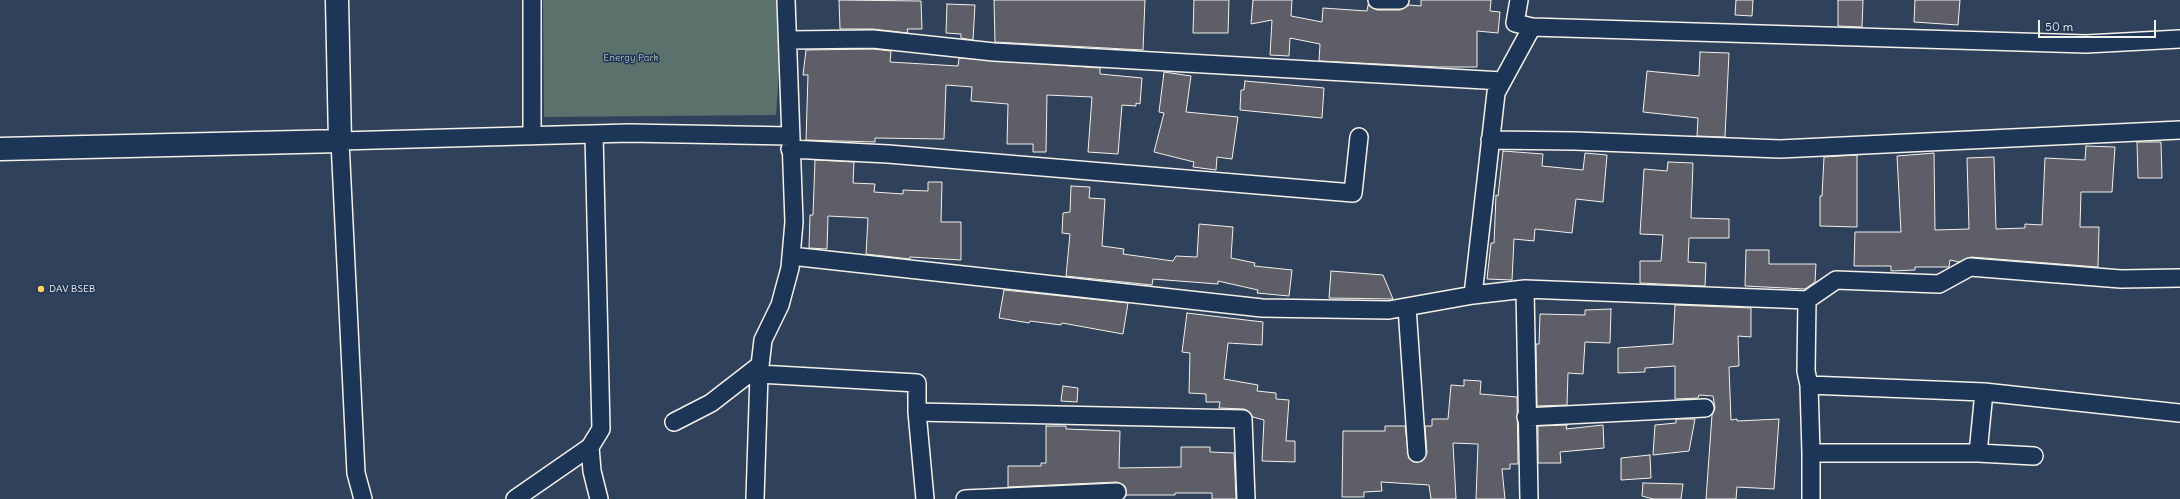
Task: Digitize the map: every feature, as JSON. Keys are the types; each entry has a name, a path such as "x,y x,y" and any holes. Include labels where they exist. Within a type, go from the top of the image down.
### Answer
{"street":[{"path":"337,0 340,141 356,473 363,499"},
{"path":"532,0 532,136"},
{"path":"755,499 760,369 763,340 780,305 790,268 794,222 790,143 789,40 786,0"},
{"path":"1377,0 1400,0"},
{"path":"1519,0 1515,23 1532,27 2086,44 2180,39"},
{"path":"1473,295 1496,93 1532,27"},
{"path":"789,40 873,39 994,52 1502,81"},
{"path":"1490,140 1575,141 1780,148 2180,130"},
{"path":"0,149 594,134 790,143 896,154 1353,193 1359,138"},
{"path":"515,499 590,447 601,429 594,134"},
{"path":"791,256 1262,308 1389,310 1473,295 1525,290 1806,300 1836,280 1938,284 1970,267 2121,279 2180,278"},
{"path":"1525,290 1526,417 1529,499"},
{"path":"1806,300 1806,371 1809,385 1811,499"},
{"path":"1407,307 1417,453"},
{"path":"674,422 711,403 760,369 917,383 917,412 925,499"},
{"path":"1809,385 1984,392 2180,413"},
{"path":"1978,453 1984,392"},
{"path":"1526,417 1704,408"},
{"path":"917,412 1244,419 1246,499"},
{"path":"590,447 592,471 599,499"},
{"path":"1811,452 1978,453 2034,456"},
{"path":"965,499 1117,492"}],"green space":[{"name":"Energy Park","path":"543,0 777,0 780,55 776,115 544,117"}],"building":[{"path":"839,0 921,1 922,29 907,29 908,33 873,29 840,29"},
{"path":"994,0 1145,0 1143,50 995,42"},
{"path":"1194,0 1229,0 1228,33 1193,33"},
{"path":"1253,0 1292,0 1291,16 1322,22 1323,8 1367,11 1368,5 1377,10 1400,10 1409,5 1421,6 1421,0 1491,0 1490,11 1500,12 1498,33 1477,31 1477,67 1439,67 1319,61 1320,44 1290,38 1289,56 1270,55 1272,20 1251,24"},
{"path":"1736,0 1753,0 1752,16 1735,15"},
{"path":"1838,0 1863,0 1862,27 1838,26"},
{"path":"1915,0 1960,0 1958,25 1914,22"},
{"path":"947,4 975,5 973,40 961,38 961,34 946,33"},
{"path":"873,49 891,51 890,62 958,66 959,58 1100,68 1100,74 1142,78 1140,104 1136,103 1136,106 1122,105 1118,154 1088,152 1092,97 1047,95 1046,152 1033,152 1033,144 1007,144 1008,104 971,101 972,87 946,85 944,139 875,138 875,142 806,140 808,75 803,75 806,50"},
{"path":"1700,52 1729,53 1725,137 1697,136 1698,118 1643,112 1647,71 1699,76"},
{"path":"1164,72 1191,76 1186,112 1238,117 1232,159 1217,157 1216,170 1193,167 1194,162 1154,152 1164,113 1159,112"},
{"path":"1245,81 1324,88 1322,118 1240,110 1241,90 1244,90"},
{"path":"2137,142 2161,142 2162,178 2138,178"},
{"path":"2086,146 2115,147 2112,192 2081,192 2080,227 2099,227 2098,267 1971,257 1959,262 1950,260 1949,267 1915,267 1915,270 1891,271 1891,266 1854,266 1855,232 1901,232 1897,156 1934,153 1935,230 1969,229 1967,158 1994,157 1996,229 2025,228 2025,224 2042,225 2045,158 2085,160"},
{"path":"1503,151 1543,154 1542,166 1583,170 1585,153 1607,155 1603,202 1576,199 1572,233 1535,229 1534,241 1514,239 1512,280 1487,279 1491,243 1494,243 1496,195 1498,196"},
{"path":"1857,155 1857,227 1820,226 1820,196 1822,196 1824,157"},
{"path":"815,160 854,162 853,183 875,184 874,192 903,194 903,190 928,191 928,182 942,182 941,222 961,222 961,260 910,257 910,259 866,254 868,218 828,216 827,249 809,248 810,215 813,215"},
{"path":"1668,162 1693,163 1691,218 1729,219 1729,238 1689,238 1688,262 1706,263 1705,286 1640,283 1640,261 1661,261 1663,235 1640,234 1644,169 1667,171"},
{"path":"1071,186 1090,187 1089,198 1105,199 1102,246 1124,249 1123,254 1173,261 1176,256 1197,257 1199,224 1233,227 1231,258 1255,263 1254,266 1292,270 1289,296 1257,293 1258,290 1218,281 1218,284 1153,279 1152,285 1066,276 1070,234 1062,233 1063,213 1070,212"},
{"path":"1746,250 1769,250 1769,264 1816,264 1815,282 1805,289 1745,286"},
{"path":"1331,271 1383,275 1393,299 1329,298"},
{"path":"1004,290 1128,303 1123,334 1062,323 1061,325 1030,321 1029,323 999,318"},
{"path":"1675,305 1751,308 1751,337 1738,336 1739,366 1729,367 1731,420 1779,419 1774,489 1737,487 1736,499 1706,499 1712,415 1715,408 1713,396 1699,395 1698,398 1675,399 1675,366 1645,368 1645,372 1618,373 1618,348 1673,344"},
{"path":"1611,309 1610,343 1585,342 1583,374 1568,373 1567,405 1537,406 1536,344 1539,344 1540,314 1585,315 1585,310"},
{"path":"1187,313 1263,322 1262,345 1228,343 1224,379 1258,385 1257,391 1276,393 1276,399 1289,400 1286,441 1295,441 1295,462 1262,461 1264,420 1253,417 1244,409 1219,408 1220,402 1206,402 1206,394 1189,393 1190,353 1182,352"},
{"path":"1464,380 1481,381 1480,394 1517,397 1518,464 1510,464 1510,469 1502,469 1505,499 1476,499 1478,444 1453,443 1456,499 1431,499 1429,485 1381,482 1382,491 1364,492 1364,497 1342,497 1343,431 1385,431 1385,426 1405,426 1409,458 1413,462 1422,461 1427,453 1425,426 1432,426 1432,419 1448,419 1451,385 1464,386"},
{"path":"1063,386 1078,388 1077,402 1061,401"},
{"path":"1676,419 1695,419 1689,451 1653,455 1655,425 1676,423"},
{"path":"1567,425 1566,429 1603,425 1604,448 1560,452 1561,463 1538,463 1538,426"},
{"path":"1046,426 1066,426 1066,429 1120,431 1119,468 1181,467 1181,447 1210,447 1210,452 1234,453 1236,499 1212,499 1212,493 1126,495 1125,486 1117,482 1008,487 1008,466 1041,466 1041,463 1046,463"},
{"path":"1650,455 1651,478 1621,480 1621,458"},
{"path":"1643,483 1683,484 1681,499 1653,499 1642,496"}],"place":[{"name":"DAV BSEB","path":"41,289"}]}
